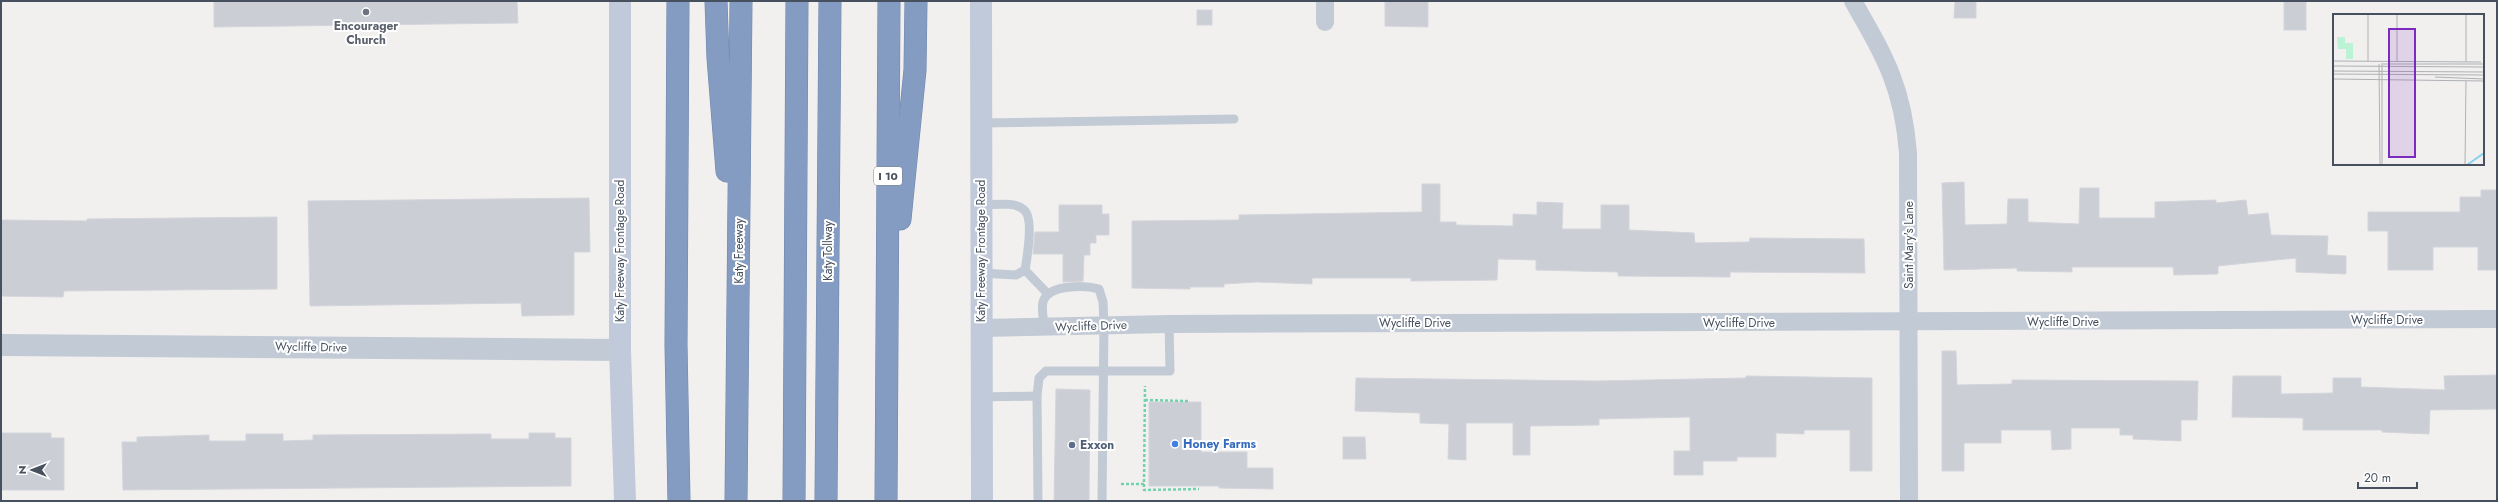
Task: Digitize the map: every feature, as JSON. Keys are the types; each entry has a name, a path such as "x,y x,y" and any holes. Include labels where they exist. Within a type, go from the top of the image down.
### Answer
{"highway":[{"path":"678,1 676,345 679,501"},
{"path":"716,1 718,58 738,316"},
{"name":"Katy Freeway","path":"736,501 741,1"},
{"path":"794,501 797,1"},
{"name":"Katy Tollway","path":"826,501 830,1"},
{"name":"I 10","path":"886,501 889,1"},
{"path":"887,351 915,70 916,1"}],"main road":[{"name":"Katy Freeway Frontage Road","path":"620,1 620,350 626,497"},
{"name":"Katy Freeway Frontage Road","path":"981,1 982,501"}],"street":[{"path":"1325,22 1326,1"},
{"name":"Saint Mary's Lane","path":"1853,1 1888,62 1898,89 1906,121 1909,323 1909,501"},
{"name":"Wycliffe Drive","path":"981,328 1169,324 1909,323 2497,320"},
{"name":"Wycliffe Drive","path":"1,345 620,350"}],"lane":[{"path":"981,123 1234,119"},
{"path":"981,205 1012,205 1024,209 1028,216 1028,251 1025,270"},
{"path":"981,273 1016,275 1025,270"},
{"path":"1025,270 1048,294"},
{"path":"1044,327 1043,302 1048,294 1060,289 1099,289 1103,302 1104,326 1102,501"},
{"path":"1038,501 1037,396 1039,378 1046,371 1170,371 1169,324"},
{"path":"982,397 1037,396"}],"path":[{"path":"1146,382 1144,490 1199,489"},
{"path":"1145,400 1188,401"},
{"path":"1121,484 1144,484"}],"building":[{"name":"Encourager Church","path":"214,1 517,1 518,23 214,27"},
{"path":"1385,1 1428,1 1428,27 1385,26"},
{"path":"1955,1 1976,1 1976,18 1954,18"},
{"path":"2284,1 2306,1 2306,30 2284,30"},
{"path":"1197,10 1212,10 1212,25 1197,25"},
{"path":"1964,182 1965,225 2007,224 2008,199 2028,199 2028,222 2079,224 2080,188 2099,188 2099,218 2155,218 2155,202 2216,200 2216,203 2246,200 2248,215 2268,213 2271,235 2328,236 2327,255 2346,256 2346,274 2296,272 2296,258 2218,266 2218,274 2174,275 2173,267 2072,267 2072,272 2017,271 2017,268 1944,270 1942,183"},
{"path":"1422,184 1440,184 1440,222 1456,222 1456,225 1513,226 1513,214 1537,215 1537,202 1563,203 1562,229 1601,229 1601,205 1629,205 1629,230 1694,233 1695,243 1749,242 1750,238 1864,239 1865,273 1730,272 1730,277 1618,276 1618,272 1536,270 1536,260 1498,259 1497,280 1411,281 1411,278 1312,278 1312,284 1257,282 1224,284 1224,287 1190,287 1190,289 1132,288 1132,221 1239,220 1239,215 1422,212"},
{"path":"2481,190 2497,190 2497,270 2478,270 2478,247 2433,247 2433,270 2388,270 2388,231 2368,231 2368,212 2460,212 2460,197 2481,197"},
{"path":"589,198 590,252 574,252 574,315 522,316 521,303 310,306 308,201"},
{"path":"1059,205 1102,205 1102,214 1109,214 1109,235 1096,235 1096,243 1090,243 1090,255 1084,255 1083,281 1063,282 1063,254 1033,254 1035,232 1059,232"},
{"path":"277,217 277,289 64,291 63,297 1,296 1,220 87,221 87,219"},
{"path":"1942,351 1956,351 1957,385 2012,384 2012,380 2198,381 2197,420 2181,420 2181,441 2133,439 2133,435 2120,435 2120,428 2071,428 2071,449 2052,450 2051,430 2001,430 2001,443 1964,443 1964,471 1942,471"},
{"path":"2497,375 2497,409 2430,410 2429,434 2382,432 2382,430 2303,430 2303,418 2232,417 2233,376 2281,376 2281,394 2333,393 2333,378 2361,378 2361,387 2445,390 2444,376"},
{"path":"1746,376 1872,378 1872,471 1850,471 1850,430 1804,430 1804,434 1776,433 1776,457 1737,457 1737,461 1703,461 1703,475 1674,475 1674,451 1690,451 1690,417 1599,419 1599,425 1530,426 1530,455 1513,455 1513,423 1466,423 1466,460 1448,459 1449,424 1420,423 1420,413 1355,411 1356,378 1598,381 1746,378"},
{"name":"Exxon","path":"1056,389 1090,390 1089,501 1054,501"},
{"name":"Honey Farms","path":"1149,402 1201,402 1201,452 1247,452 1247,468 1273,468 1273,489 1219,488 1219,486 1149,486"},
{"path":"1,433 51,433 51,438 64,438 64,490 1,490"},
{"path":"529,433 555,433 555,438 571,438 571,486 123,490 122,442 137,442 137,437 209,435 209,441 246,441 246,434 283,434 283,441 313,440 313,435 491,434 491,439 529,439"},
{"path":"1343,437 1365,437 1366,459 1343,459"}],"place":[{"name":"Encourager Church","path":"366,12"},
{"name":"Honey Farms","path":"1175,444"},
{"name":"Exxon","path":"1072,445"}]}
